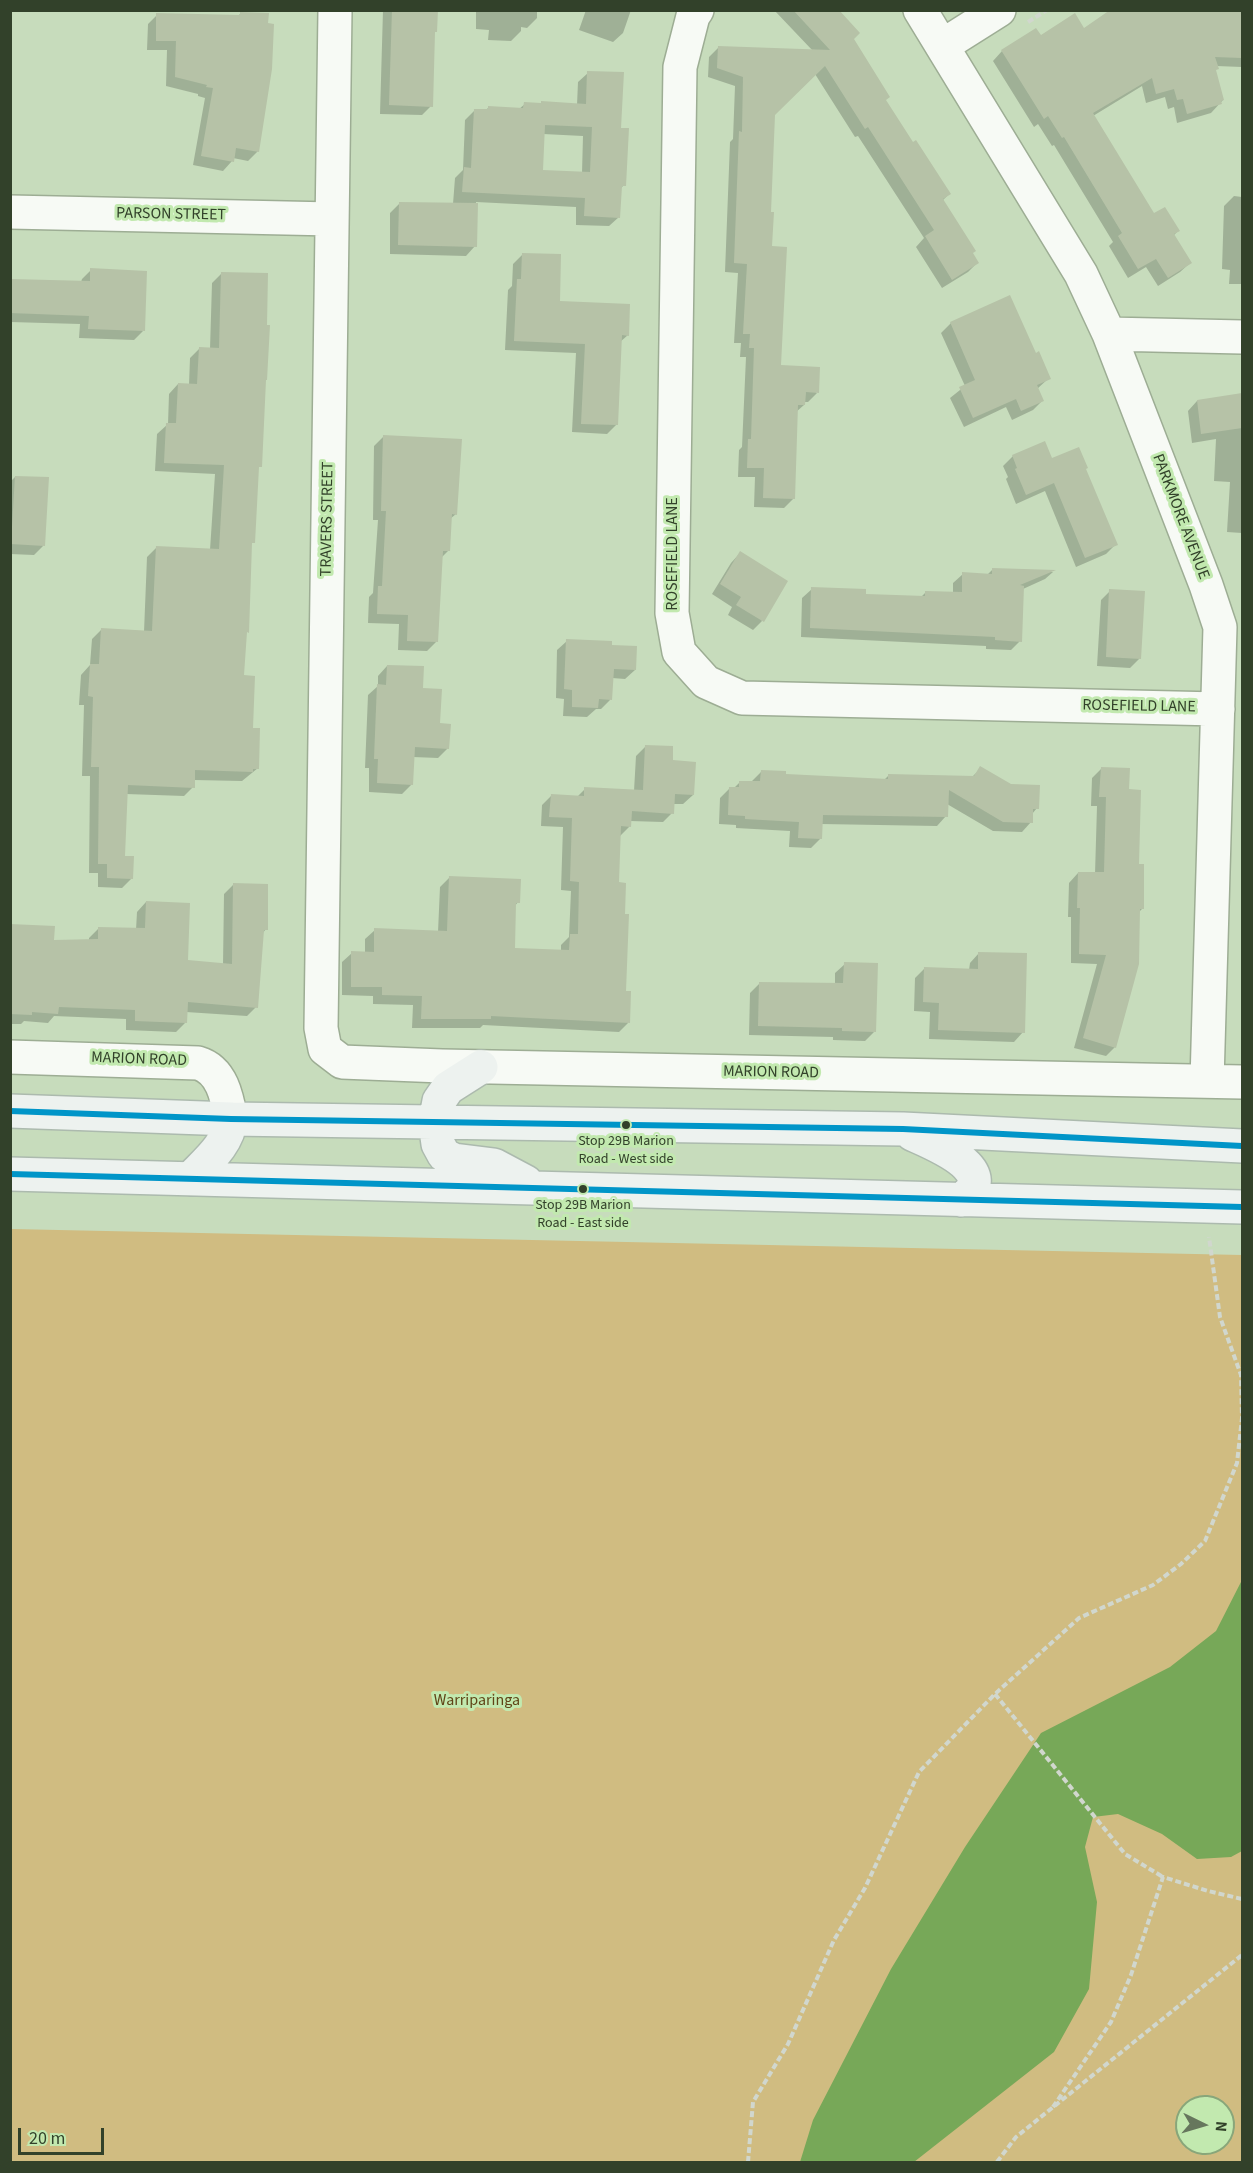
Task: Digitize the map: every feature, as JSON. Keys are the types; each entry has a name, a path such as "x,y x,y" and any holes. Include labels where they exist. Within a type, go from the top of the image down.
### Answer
{"main road":[{"path":"481,1067 445,1092 438,1101 435,1122 438,1144 444,1155 454,1160 494,1165 539,1189"},
{"path":"10,1111 231,1119 903,1129 1242,1146"},
{"path":"190,1179 223,1144 231,1119"},
{"path":"903,1129 934,1144 970,1167 974,1176 972,1188 969,1194 961,1200"},
{"path":"10,1174 1242,1207"}],"street":[{"name":"TRAVERS STREET","path":"321,1028 335,10"},
{"name":"ROSEFIELD LANE","path":"697,10 693,16 680,67 672,613 679,652 706,682 742,698 1218,709"},
{"name":"PARKMORE AVENUE","path":"920,10 1081,274 1109,334 1220,627 1206,1081"},
{"path":"942,46 1010,19"},
{"name":"PARSON STREET","path":"10,212 332,219"},
{"path":"1109,334 1242,337"},
{"name":"MARION ROAD","path":"321,1028 325,1049 342,1062 481,1067 1242,1082"},
{"name":"MARION ROAD","path":"10,1057 198,1063 208,1067 218,1077 228,1101 231,1119"}],"path":[{"path":"1010,19 1047,10"},
{"path":"747,2163 753,2102 788,2044 834,1940 865,1888 919,1772 995,1694 1079,1618 1153,1586 1205,1541 1237,1463 1242,1418 1241,1375 1220,1317 1209,1246 1209,1206"},
{"path":"995,1694 1125,1854 1163,1877 1242,1899"},
{"path":"1053,2107 1111,2022 1131,1975 1163,1877"},
{"path":"997,2163 1016,2137 1242,1955"}],"green space":[{"name":"Warriparinga","path":"11,1229 1242,1255 1242,2162 11,2162"}],"shaded area":[{"path":"1242,1580 1242,1851 1231,1857 1197,1859 1162,1834 1118,1814 1093,1817 1085,1847 1097,1902 1089,1989 1054,2052 914,2162 800,2162 813,2120 891,1969 965,1847 1041,1733 1170,1667 1216,1631"}],"building":[{"path":"392,10 438,10 437,32 435,32 433,107 389,105"},
{"path":"793,10 839,10 860,33 854,39 890,97 886,100 913,142 916,140 951,194 943,199 976,251 973,253 979,263 952,280 925,236 934,230 868,127 865,129 825,66 775,115 772,246 787,247 781,365 820,367 819,393 806,392 805,405 798,405 795,499 763,498 764,468 747,468 748,439 751,439 754,348 749,348 750,334 743,334 747,264 734,263 743,77 717,68 718,46 830,50"},
{"path":"1110,10 1242,10 1242,58 1215,57 1224,100 1221,101 1222,104 1187,114 1183,99 1177,100 1174,89 1156,94 1152,78 1093,113 1154,213 1165,207 1180,231 1174,234 1192,263 1168,278 1156,259 1138,269 1118,236 1122,233 1064,137 1062,138 1048,116 1044,119 1001,50 1036,28 1041,35 1075,13 1084,28"},
{"path":"240,12 269,13 268,23 274,24 272,69 259,152 236,148 234,162 201,156 213,88 175,77 176,41 156,41 156,13 240,15"},
{"path":"587,71 624,72 621,128 629,128 626,186 622,186 620,218 584,216 585,198 462,192 464,167 471,168 474,109 488,109 488,106 523,108 524,102 541,103 541,101 586,104","holes":["545,125 592,127 590,172 543,170"]},
{"path":"399,202 478,203 477,247 398,245"},
{"path":"522,253 561,254 560,301 630,304 629,336 622,335 618,425 581,424 585,344 514,341 517,279 521,279"},
{"path":"90,268 147,271 145,331 88,329 89,316 10,313 10,279 90,281"},
{"path":"221,272 268,273 267,325 270,325 262,467 259,467 255,543 252,543 249,633 247,632 244,675 255,676 253,728 260,728 259,769 253,769 253,772 195,770 195,788 128,785 125,856 134,856 133,879 107,878 107,864 98,864 99,767 91,767 93,697 88,696 90,664 99,664 101,628 152,631 156,546 219,549 224,465 164,463 166,423 176,423 178,383 197,384 199,347 219,348"},
{"path":"1010,295 1036,353 1039,351 1051,379 1037,385 1044,401 1021,411 1016,399 973,418 959,387 975,380 950,322"},
{"path":"1242,393 1242,428 1201,434 1197,400"},
{"path":"383,435 462,439 457,515 452,514 450,551 443,551 438,642 407,641 408,615 377,614 378,586 382,586 386,511 381,511"},
{"path":"1045,441 1052,458 1079,447 1118,545 1085,558 1054,483 1026,495 1012,455"},
{"path":"15,476 49,477 45,546 11,544"},
{"path":"740,551 788,581 764,622 736,605 741,597 720,584"},
{"path":"992,568 1056,570 1020,585 1024,586 1022,642 995,640 995,637 810,628 811,587 866,589 866,594 925,596 925,591 962,592 962,572 992,574"},
{"path":"1109,589 1145,591 1141,659 1106,657"},
{"path":"566,639 612,641 612,645 637,646 636,670 614,669 612,700 599,699 598,708 572,707 572,690 564,689"},
{"path":"387,665 424,666 423,688 442,689 440,723 451,724 449,749 415,747 413,785 377,783 378,759 374,759 377,684 386,685"},
{"path":"645,745 673,746 673,760 696,762 694,795 675,794 674,814 632,811 631,827 621,826 619,882 626,883 625,914 629,914 626,991 631,991 630,1023 491,1016 491,1019 421,1019 422,996 382,995 382,987 351,987 351,951 374,952 374,928 447,931 449,876 521,879 520,903 516,903 515,948 569,950 570,934 578,934 579,882 570,881 572,818 549,817 551,794 584,796 584,787 643,790"},
{"path":"980,766 1011,784 1040,785 1039,809 1033,809 1033,823 1003,822 949,790 948,817 823,815 822,839 798,838 799,822 745,819 745,816 728,815 729,787 739,787 739,781 760,781 761,770 786,771 786,774 888,779 888,774 974,776"},
{"path":"1101,767 1130,768 1129,789 1141,790 1139,864 1144,864 1144,909 1140,909 1139,964 1116,1048 1083,1038 1106,955 1079,954 1080,908 1077,908 1078,872 1104,872 1106,797 1099,797"},
{"path":"233,883 268,884 268,930 264,930 258,1008 188,1002 187,1023 135,1021 135,1010 59,1007 58,1014 32,1012 32,1015 10,1014 10,924 55,926 54,940 98,939 98,927 145,928 146,901 190,903 188,960 232,964"},
{"path":"978,952 1027,953 1025,1033 938,1030 939,1003 923,1002 924,967 978,969"},
{"path":"844,962 878,963 876,1032 842,1031 842,1028 758,1026 759,982 843,983"}],"transit line":[{"path":"10,1111 231,1119 903,1129 1242,1146"},
{"path":"10,1174 1242,1207"}],"place":[{"name":"Stop 29B Marion Road - West side","path":"626,1125"},
{"name":"Stop 29B Marion Road - East side","path":"583,1189"}]}
